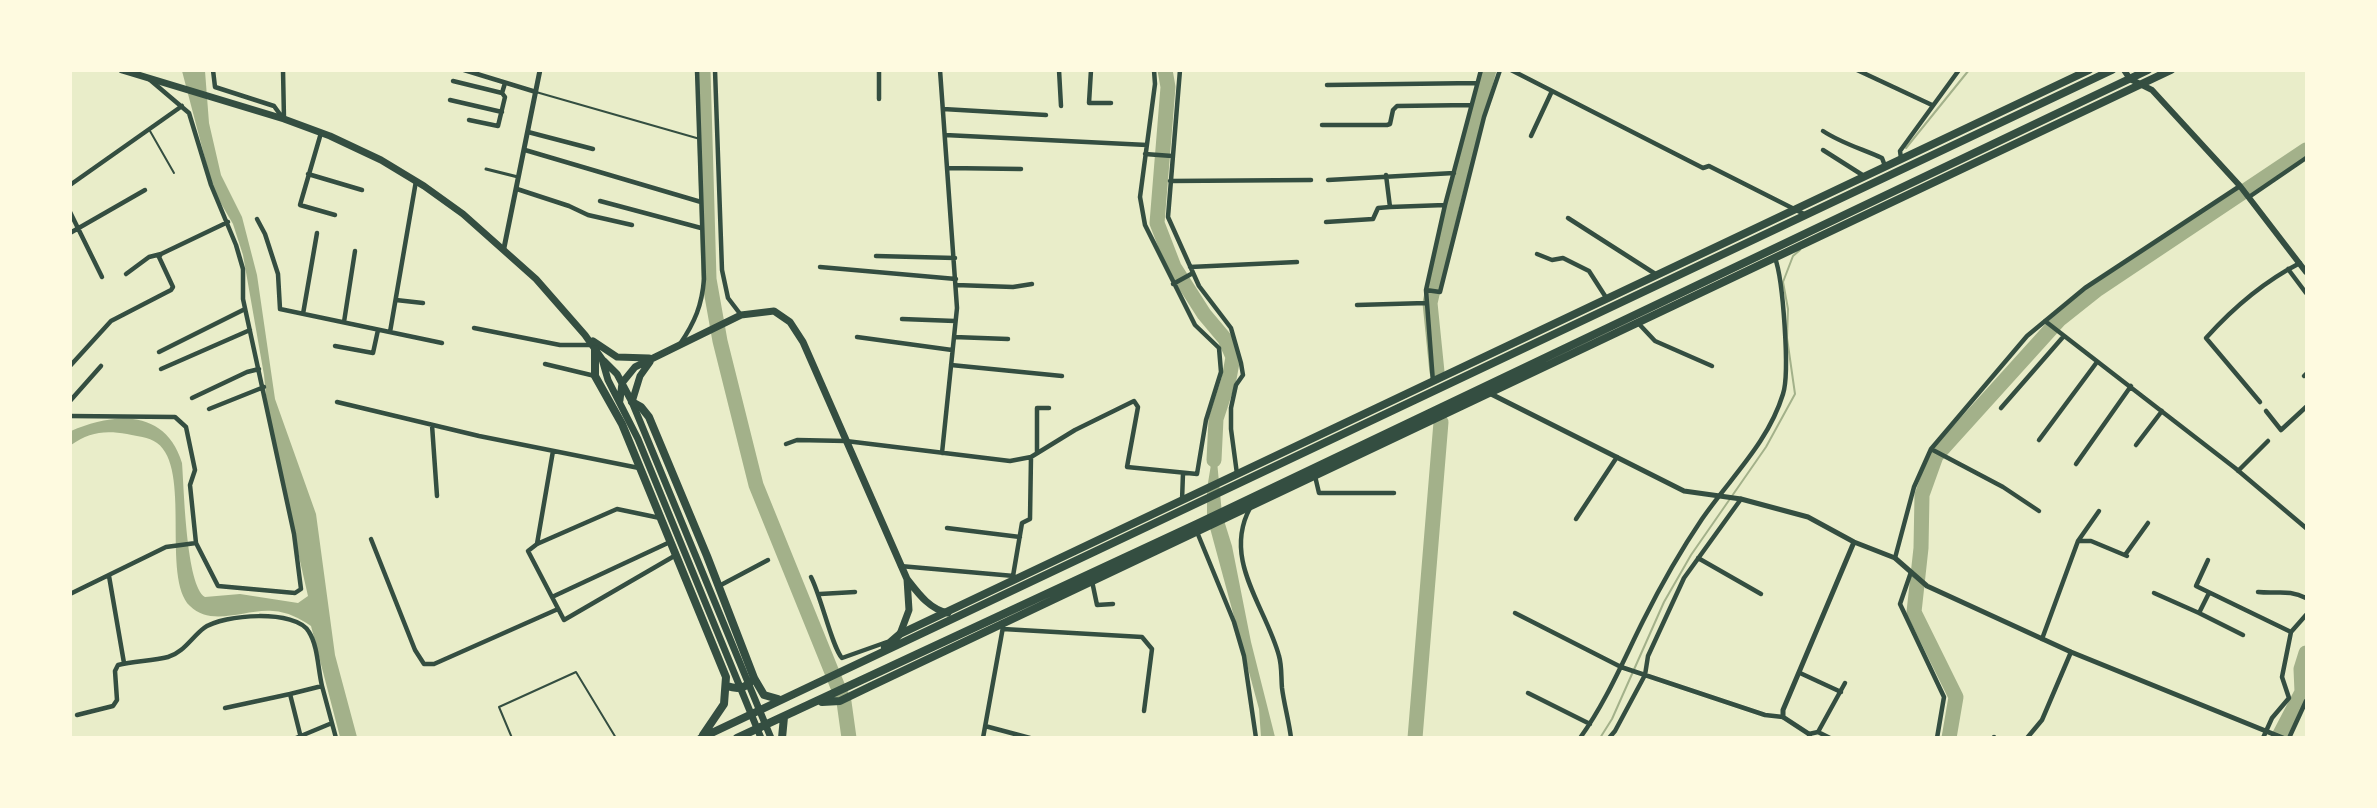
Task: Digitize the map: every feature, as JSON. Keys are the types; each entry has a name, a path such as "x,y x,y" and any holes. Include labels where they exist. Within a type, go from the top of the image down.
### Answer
{"highway":[{"path":"701,737 1192,507 1237,479 1433,382 2089,70"},
{"path":"877,654 900,634 948,613 1017,577 1182,501 1237,479 2112,70"},
{"path":"737,738 1199,528 1484,387 2171,70"},
{"path":"1246,506 1491,395 1639,324 1773,254 2146,71"},
{"path":"594,347 595,376 622,424 727,686 720,714 701,737"},
{"path":"632,402 641,407 649,417 754,678 764,695 779,699"},
{"path":"814,703 840,701 1003,627 1199,528"},
{"path":"973,609 988,593"},
{"path":"727,686 736,689 747,686 754,678"},
{"path":"782,738 784,717"}],"main road":[{"path":"122,70 284,119 381,160 449,203 504,248 585,335 622,383 648,437 771,738"},
{"path":"2124,70 2130,79 2152,90 2241,187 2307,272"},
{"path":"2146,71 2152,90"},
{"path":"620,400 622,383 635,367 741,315 774,311 790,322 803,342 907,579 928,603 948,613"},
{"path":"585,335 617,357 629,359 654,357"},
{"path":"632,402 640,376 654,357"},
{"path":"602,359 608,380 638,440 761,738"},
{"path":"900,634 909,610 907,579"}],"street":[{"path":"213,70 215,87 273,106 284,119"},
{"path":"283,70 284,119"},
{"path":"464,70 536,92"},
{"path":"504,248 540,70"},
{"path":"680,344 694,324 703,302 697,70"},
{"path":"715,70 722,270 728,298 741,315"},
{"path":"879,70 879,99"},
{"path":"940,70 956,279 954,337 942,453"},
{"path":"1059,70 1061,106"},
{"path":"1091,70 1089,103 1111,103"},
{"path":"786,444 797,440 846,441 1010,461 1031,457 1075,430 1134,400 1138,407 1127,467 1197,474 1206,420 1221,372 1220,348 1195,325 1145,225 1140,197 1154,70"},
{"path":"1180,70 1181,86 1172,156 1168,217 1191,270 1231,328 1241,363 1243,375 1236,385 1231,408 1237,479"},
{"path":"1433,382 1426,290 1445,205 1481,70"},
{"path":"1426,290 1440,292 1484,117 1500,70"},
{"path":"1511,70 1703,168 1709,166 1804,214"},
{"path":"1857,70 1932,105"},
{"path":"1901,158 1900,151 1959,70"},
{"path":"70,416 175,417 186,427 195,470 190,485 195,543 218,586 295,593 301,589 294,534 269,426 264,387 245,309 243,269 228,222 211,185 189,112 149,79"},
{"path":"453,81 502,93"},
{"path":"469,120 495,126 502,112 505,97 502,93 505,83"},
{"path":"1327,85 1478,83"},
{"path":"1531,136 1552,91"},
{"path":"450,100 502,112"},
{"path":"1322,125 1387,125 1390,124 1393,110 1397,106 1471,105"},
{"path":"70,185 182,106"},
{"path":"943,109 1046,115"},
{"path":"1823,131 1837,141 1853,145 1882,158 1885,166"},
{"path":"528,132 593,149"},
{"path":"321,133 300,206 334,215"},
{"path":"945,135 1147,145"},
{"path":"525,150 701,202"},
{"path":"1823,150 1864,176"},
{"path":"1145,154 1172,156"},
{"path":"2248,196 2307,158"},
{"path":"947,168 1021,169"},
{"path":"486,170 519,178"},
{"path":"1328,180 1454,173"},
{"path":"308,174 362,190"},
{"path":"1386,175 1390,207"},
{"path":"1170,181 1311,180"},
{"path":"390,332 417,181"},
{"path":"1895,558 1914,487 1933,450 2012,353 2045,321 2085,288 2241,187"},
{"path":"517,189 569,206 588,215 632,225"},
{"path":"70,233 145,190"},
{"path":"600,201 701,228"},
{"path":"1326,222 1374,219 1378,208 1445,205"},
{"path":"70,212 102,277"},
{"path":"1568,218 1657,275"},
{"path":"257,219 265,234 278,274 280,309 442,343"},
{"path":"126,274 149,257 161,254 228,222"},
{"path":"303,314 317,233"},
{"path":"344,322 355,251"},
{"path":"70,366 111,321 171,290 172,286 159,257 161,254"},
{"path":"1538,254 1552,260 1563,258 1588,271 1607,299"},
{"path":"1580,738 1623,667 1654,602 1702,519 1723,496 1769,431 1784,391 1786,370 1781,278 1773,254"},
{"path":"876,256 955,258"},
{"path":"1173,284 1191,270 1297,262"},
{"path":"2260,402 2206,338 2232,309 2300,263"},
{"path":"820,267 956,279"},
{"path":"2288,269 2307,293"},
{"path":"956,285 1013,287 1032,284"},
{"path":"396,300 423,303"},
{"path":"1357,305 1426,303"},
{"path":"159,352 245,309"},
{"path":"902,319 955,321"},
{"path":"2045,321 2131,386 2307,528"},
{"path":"1639,324 1655,341 1712,366"},
{"path":"474,328 560,345 594,347"},
{"path":"161,369 250,330"},
{"path":"335,346 373,353 378,330"},
{"path":"2001,408 2061,335"},
{"path":"857,337 952,350"},
{"path":"954,337 1008,339"},
{"path":"2039,440 2097,362"},
{"path":"545,364 595,376"},
{"path":"951,365 1062,376"},
{"path":"70,401 102,366"},
{"path":"192,398 247,372 259,369"},
{"path":"2076,464 2131,386"},
{"path":"209,409 264,387"},
{"path":"1484,387 1491,395 1684,491 1738,499 1808,517 1854,542 1895,558 1923,582 2042,639 2283,738"},
{"path":"337,402 432,426 639,468"},
{"path":"2265,411 2281,430 2307,407"},
{"path":"1037,453 1037,408 1049,408"},
{"path":"2136,445 2162,411"},
{"path":"432,426 437,496"},
{"path":"2238,471 2268,441"},
{"path":"1933,450 2003,487 2039,511"},
{"path":"537,544 553,451"},
{"path":"900,566 1017,577 1022,523 1030,519 1031,457"},
{"path":"1576,519 1617,457"},
{"path":"1182,501 1183,473"},
{"path":"1315,476 1319,493 1394,493"},
{"path":"1609,738 1615,731 1643,674 1652,646 1684,578 1738,499"},
{"path":"1246,506 1240,534 1245,577 1270,628 1280,658 1291,738"},
{"path":"660,518 617,509 537,544 528,551 564,620 675,555"},
{"path":"2042,639 2078,541 2099,511"},
{"path":"2078,541 2091,540 2126,555 2148,523"},
{"path":"947,528 1020,537"},
{"path":"1199,528 1245,656 1256,738"},
{"path":"371,539 415,650 424,664 434,664 558,609"},
{"path":"552,597 670,542"},
{"path":"1783,717 1783,710 1854,542"},
{"path":"70,594 172,546 195,543"},
{"path":"1698,558 1761,594"},
{"path":"718,586 768,560"},
{"path":"2208,560 2196,586 2291,632"},
{"path":"1913,573 1900,604 1944,697 1937,738"},
{"path":"109,576 124,663"},
{"path":"811,577 820,594 831,633 842,658 892,641"},
{"path":"1092,581 1097,605 1113,604"},
{"path":"2258,592 2274,594 2292,591 2307,598"},
{"path":"820,594 855,592"},
{"path":"2199,613 2209,592"},
{"path":"2154,593 2243,635"},
{"path":"1515,613 1623,667 1765,714 1783,717 1810,736 1818,732 1845,683"},
{"path":"2263,738 2289,698 2282,676 2291,632 2307,615"},
{"path":"77,715 112,706 117,700 115,667 124,663 169,657 179,652 203,628 218,621 269,616 288,620 309,631 336,738"},
{"path":"982,738 1003,627 1142,637 1152,649 1144,711"},
{"path":"2027,738 2042,720 2071,652"},
{"path":"1800,673 1841,692"},
{"path":"225,708 322,686"},
{"path":"1528,693 1590,724"},
{"path":"290,694 299,737 332,723"},
{"path":"2289,738 2307,701"},
{"path":"985,726 1030,738"},
{"path":"1818,732 1830,738"}],"lane":[{"path":"536,92 700,139"},
{"path":"149,129 174,173"},
{"path":"512,738 500,707 576,672 616,738"}],"shaded area":[{"path":"182,71 205,71 209,123 221,175 242,217 257,275 275,399 316,514 335,655 357,737 340,737 311,626 293,616 278,612 263,611 230,616 209,616 190,606 182,592 178,572 173,475 167,456 157,443 138,436 104,432 84,437 71,445 71,431 104,420 137,420 151,424 164,433 174,445 182,463 190,556 199,589 205,597 240,594 298,603 308,596 269,426 264,375 243,255 233,224 216,195"},
{"path":"1215,440 1222,514 1232,546 1251,642 1275,737 1261,737 1259,709 1207,517 1207,489"}],"waterway":[{"path":"703,70 709,279 720,341 756,485 844,702 849,738"},
{"path":"1165,70 1168,87 1157,223 1174,267 1204,314 1225,339 1233,357 1229,379 1216,419 1214,460"},
{"path":"1437,372 1430,303 1453,201 1489,70"},
{"path":"1906,148 1969,70"},
{"path":"1949,738 1956,697 1914,612 1921,548 1922,495 1936,456 2059,320 2098,289 2306,150"},
{"path":"1600,738 1612,719 1664,602 1691,555 1766,447 1795,394 1787,338 1788,309 1783,282 1793,256 1800,250"},
{"path":"1415,738 1441,422"},
{"path":"2278,738 2302,692 2301,669 2306,653"}]}
